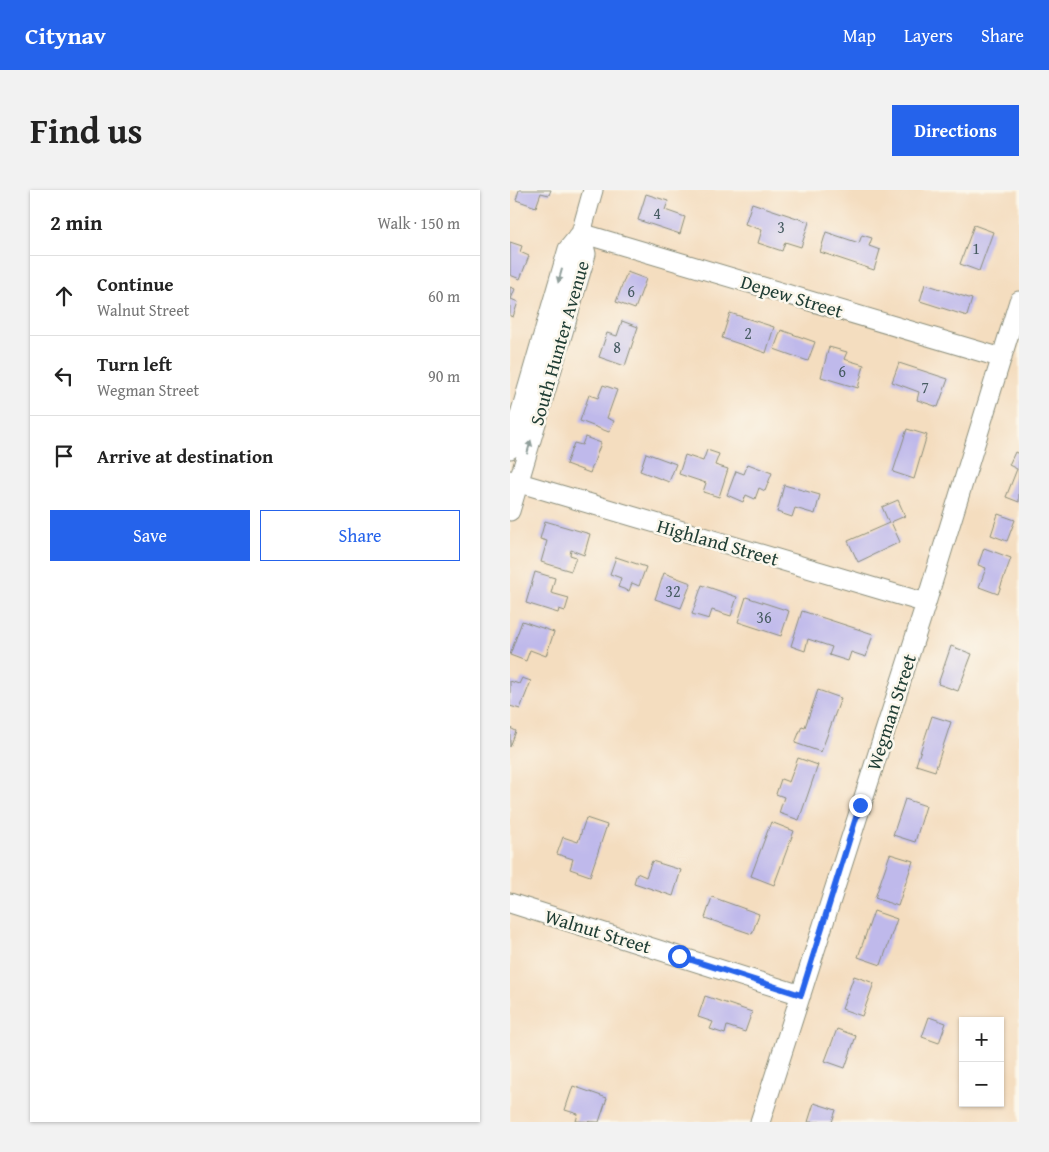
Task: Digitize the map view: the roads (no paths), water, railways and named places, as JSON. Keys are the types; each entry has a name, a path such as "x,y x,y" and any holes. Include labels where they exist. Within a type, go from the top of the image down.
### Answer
{"street":[{"name":"South Hunter Avenue","path":"510,511 514,482 543,368 551,306 568,249 581,233 593,190"},
{"name":"South Hunter Avenue","path":"510,449 543,368 570,310 586,254 581,233"},
{"name":"Depew Street","path":"581,233 1002,358"},
{"name":"Wegman Street","path":"760,1122 926,603 1019,301"},
{"path":"551,306 570,310"},
{"name":"Highland Street","path":"514,482 926,603"},
{"name":"Walnut Street","path":"510,903 801,995"}]}
